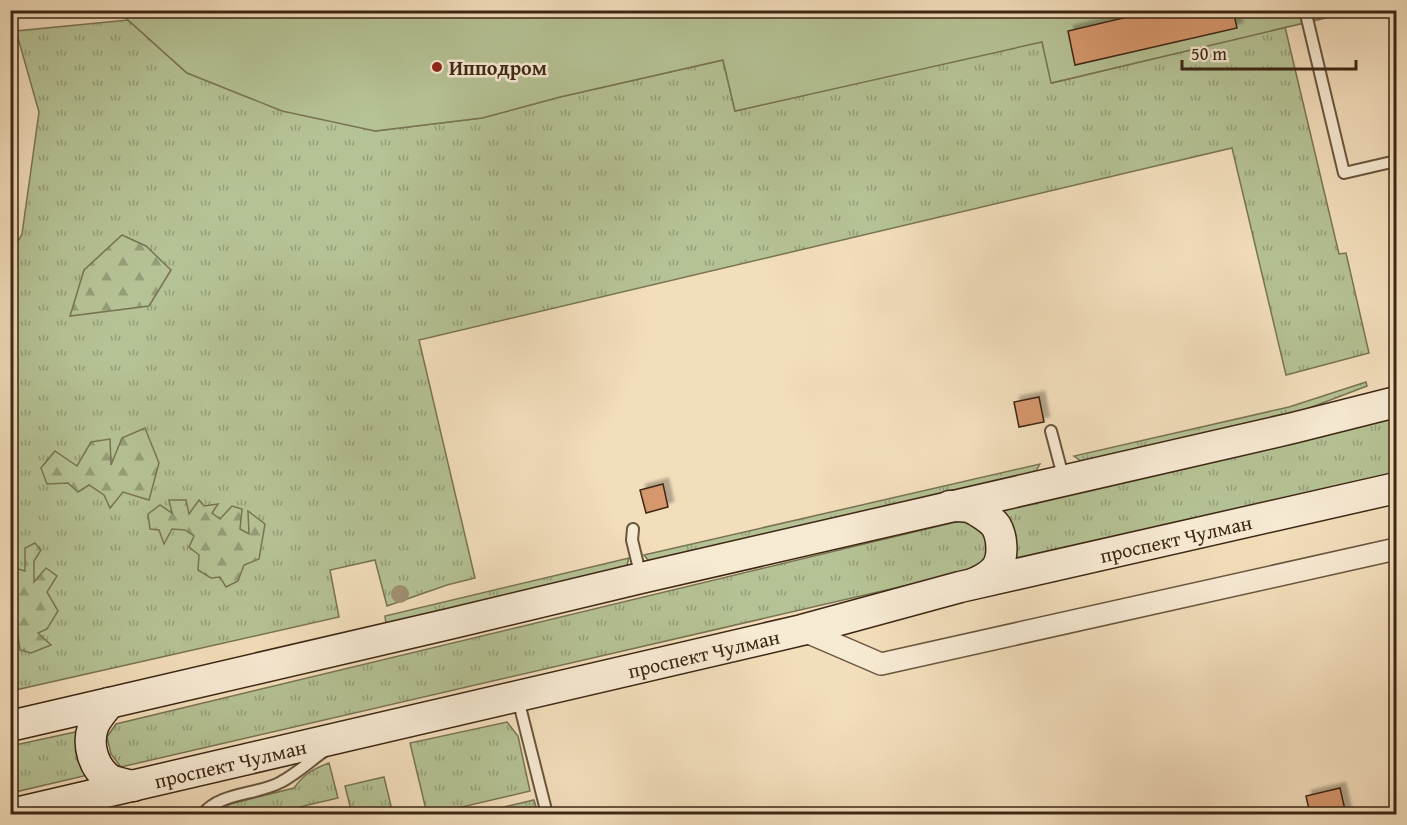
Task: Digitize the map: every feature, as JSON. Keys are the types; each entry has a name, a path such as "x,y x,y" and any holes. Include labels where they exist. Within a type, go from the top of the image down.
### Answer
{"main road":[{"path":"10,726 1281,431 1396,402"},
{"name":"проспект Чулман","path":"10,814 801,630 975,583 1396,488"},
{"path":"950,506 967,507 981,513 996,526 1002,546 1001,559 997,568 975,583"},
{"path":"109,703 94,724 91,749 94,760 110,779 133,786"}],"street":[{"path":"801,630 881,664 1396,549"}],"lane":[{"path":"1305,10 1344,173 1396,161"},
{"path":"1051,431 1064,480"},
{"path":"633,530 632,540 641,578"},
{"path":"517,696 547,814"},
{"path":"203,814 226,799 279,783 347,735"}],"green space":[{"name":"Ипподром","path":"120,11 1355,11 1051,83 1042,42 735,111 723,60 560,97 482,118 375,131 282,111 187,73"},
{"path":"128,20 187,73 375,131 482,118 560,97 723,60 735,111 1042,41 1052,83 1285,27 1339,254 1346,253 1369,353 1286,375 1232,148 419,340 475,578 447,585 387,606 375,560 330,570 339,617 11,691 10,255 22,234 39,112 16,31"},
{"path":"122,235 146,246 171,270 149,306 70,316 84,270"},
{"path":"1366,382 1367,386 1291,415 1089,462 1081,461 1074,456 1289,407"},
{"path":"1396,417 1396,474 1008,563 1016,550 1016,535 1012,524 995,509"},
{"path":"145,428 159,463 149,500 123,492 110,508 104,495 89,485 78,492 68,483 47,484 41,468 55,451 77,466 91,442 110,439 111,465 122,438"},
{"path":"1040,464 1031,475 656,562 648,560 644,555"},
{"path":"169,500 186,500 189,514 199,500 204,506 218,504 212,513 220,519 232,506 242,509 240,529 249,534 248,511 265,524 259,559 244,565 238,581 226,587 220,577 211,578 198,570 199,555 189,547 194,536 185,530 172,529 164,544 159,530 150,529 148,514 160,505 172,513"},
{"path":"968,519 983,525 991,545 983,566 969,571 121,767 111,754 107,737 116,724"},
{"path":"35,543 41,550 34,561 34,582 46,568 57,576 47,592 58,611 47,629 38,633 51,645 31,653 20,650 18,637 13,627 11,630 11,609 15,608 18,599 11,592 10,569 11,567 25,571 25,548"},
{"path":"629,558 627,565 620,570 386,624 385,616"},
{"path":"507,722 518,736 530,791 427,814 410,743"},
{"path":"80,731 88,775 11,793 10,746"},
{"path":"329,763 338,798 270,814 215,814 230,804 294,788 309,772"},
{"path":"384,777 393,814 357,814 351,810 345,786"},
{"path":"534,800 538,814 473,814"}],"building":[{"path":"1157,10 1233,10 1237,28 1075,65 1068,31"},
{"path":"1039,397 1044,422 1019,427 1014,402"},
{"path":"663,484 668,507 646,513 640,490"},
{"path":"1340,788 1346,814 1310,814 1306,796"}],"place":[{"name":"Ипподром","path":"437,67"}]}
